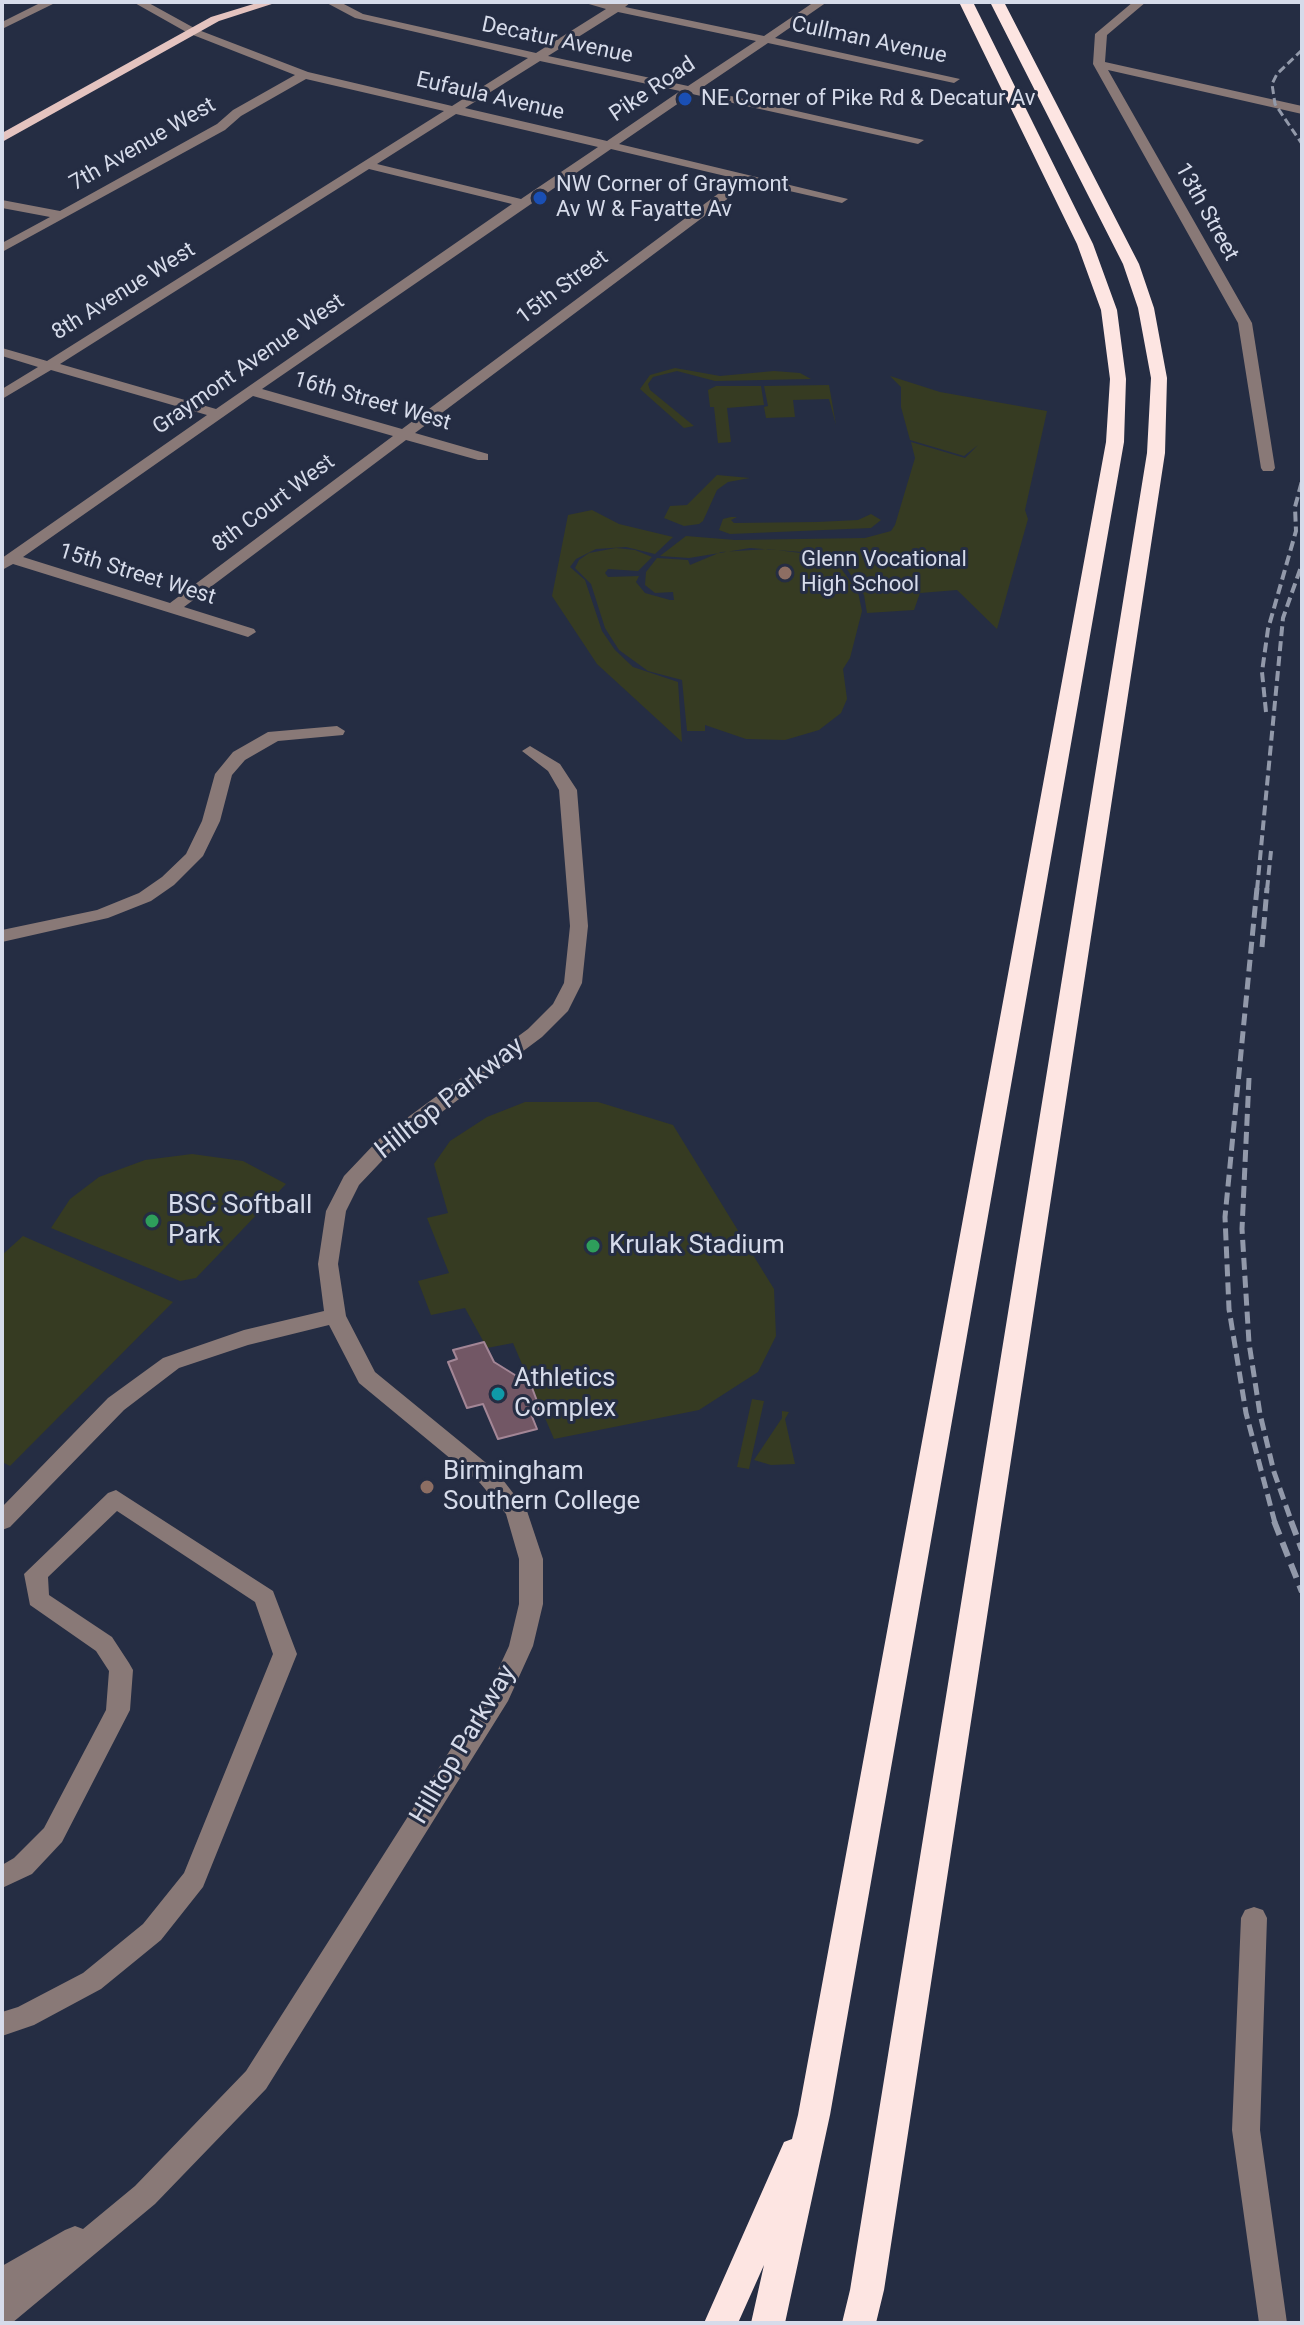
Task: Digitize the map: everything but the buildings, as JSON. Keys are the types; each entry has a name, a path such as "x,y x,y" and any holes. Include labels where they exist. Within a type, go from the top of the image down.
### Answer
{"highway":[{"path":"768,2323 814,2115 1115,442 1118,379 1109,310 1085,244 966,2"},
{"path":"859,2323 867,2290 1156,453 1159,378 1146,308 1131,264 997,2"},
{"path":"721,2323 814,2115"}],"main road":[{"path":"2,138 215,10 242,2"},
{"path":"2,124 188,29 272,2"}],"street":[{"path":"2,26 51,2"},
{"name":"Eufaula Avenue","path":"139,2 188,29 304,75 842,199"},
{"name":"Decatur Avenue","path":"331,2 359,16 918,140"},
{"name":"Cullman Avenue","path":"588,2 621,5 763,39 929,69 954,79"},
{"name":"Pike Road","path":"522,203 763,39 790,16 821,2"},
{"path":"1140,2 1101,34 1099,64 1302,110"},
{"name":"8th Avenue West","path":"2,395 621,5"},
{"name":"13th Street","path":"1099,64 1245,323 1268,468"},
{"name":"7th Avenue West","path":"2,248 221,127 237,113 304,75"},
{"path":"367,165 522,203"},
{"name":"15th Street","path":"404,435 748,177"},
{"name":"Graymont Avenue West","path":"8,562 215,413 522,203"},
{"path":"2,204 62,215"},
{"path":"2,352 215,413"},
{"name":"16th Street West","path":"249,390 483,457"},
{"name":"8th Court West","path":"171,609 404,435"},
{"name":"15th Street West","path":"8,562 248,632"},
{"path":"2,936 102,914 145,897 168,881 194,856 211,821 224,774 239,756 274,736 337,731"},
{"name":"Hilltop Parkway","path":"2,2313 145,2195 256,2080 499,1694 521,1646 531,1604 531,1559 516,1511 488,1477 367,1377 335,1316 328,1264 336,1211 351,1181 388,1142 535,1033 561,1007 573,983 579,926 568,790 554,768 530,751"},
{"path":"2,1521 116,1404 171,1363 244,1338 335,1316"},
{"path":"2,1877 23,1866 53,1835 118,1710 121,1670 104,1644 38,1599 36,1574 116,1499 265,1597 285,1654 194,1879 152,1932 92,1981 25,2017 2,2024"},
{"path":"1254,1918 1246,2130 1273,2323"},
{"name":"Hilltop Parkway","path":"2,2281 117,2216"}],"green space":[{"path":"675,368 720,376 774,371 800,373 811,379 715,381 677,371 653,377 648,384 650,390 694,426 684,428 640,389 650,375"},
{"path":"890,376 940,392 1047,411 1025,510 1028,519 997,629 957,590 920,593 914,610 867,613 864,595 847,569 837,560 815,553 750,548 689,558 660,556 686,536 735,540 865,538 891,531 915,458 911,442 965,458 978,445 964,456 910,440 901,407 901,387"},
{"path":"829,385 836,425 829,399 793,400 795,417 766,418 764,407 768,406 764,386"},
{"path":"716,386 761,386 764,405 727,408 731,442 718,443 714,407 710,407 708,390"},
{"path":"717,475 750,478 728,482 717,490 699,524 684,526 664,518 670,506 687,505"},
{"path":"592,510 619,524 673,537 655,554 626,547 596,549 576,559 570,567 585,580 602,631 615,650 633,667 678,682 682,742 597,664 552,596 568,515"},
{"path":"871,514 881,520 871,528 730,534 719,530 723,519 731,517 737,517 731,520 734,523 817,522 858,520"},
{"path":"616,548 635,550 652,557 638,571 608,569 605,573 608,577 639,576 636,582 645,593 670,600 674,600 673,592 655,593 645,585 646,572 657,558 688,560 690,565 721,552 768,549 809,554 837,563 858,592 862,611 850,658 843,669 847,699 841,713 819,730 785,740 746,739 705,725 705,731 687,731 682,680 648,671 619,650 605,628 591,584 575,568 579,560 589,553"},
{"name":"Krulak Stadium","path":"525,1102 598,1102 673,1125 774,1289 776,1336 758,1372 699,1410 554,1439 513,1343 487,1348 465,1308 431,1315 418,1281 449,1273 427,1218 448,1213 434,1164 450,1141 487,1117"},
{"name":"BSC Softball Park","path":"192,1154 243,1161 286,1184 196,1278 180,1281 51,1228 70,1199 99,1177 145,1160"},
{"path":"23,1236 173,1302 10,1466 2,1462 2,1255"},
{"path":"752,1399 764,1401 749,1469 737,1467"},
{"path":"782,1411 789,1412 785,1419 795,1464 771,1465 754,1460 782,1418"}],"railway":[{"path":"1302,50 1277,74 1272,84 1275,104 1302,144"},
{"path":"1266,712 1262,672 1268,629 1296,531 1295,507 1302,481"},
{"path":"1257,890 1283,618 1302,564"},
{"path":"1267,890 1271,851"},
{"path":"1257,888 1225,1217 1229,1309 1246,1413 1275,1523"},
{"path":"1262,947 1267,888"},
{"path":"1249,1078 1242,1229 1249,1343 1260,1414 1274,1472 1292,1523"},
{"path":"1274,1521 1302,1592"},
{"path":"1291,1521 1302,1550"}],"place":[{"name":"NE Corner of Pike Rd & Decatur Av","path":"685,99"},
{"name":"NW Corner of Graymont Av W & Fayatte Av","path":"540,198"},
{"name":"Glenn Vocational High School","path":"785,573"},
{"name":"BSC Softball Park","path":"152,1221"},
{"name":"Krulak Stadium","path":"593,1246"},
{"name":"Athletics Complex","path":"498,1394"},
{"name":"Birmingham Southern College","path":"427,1487"}]}
